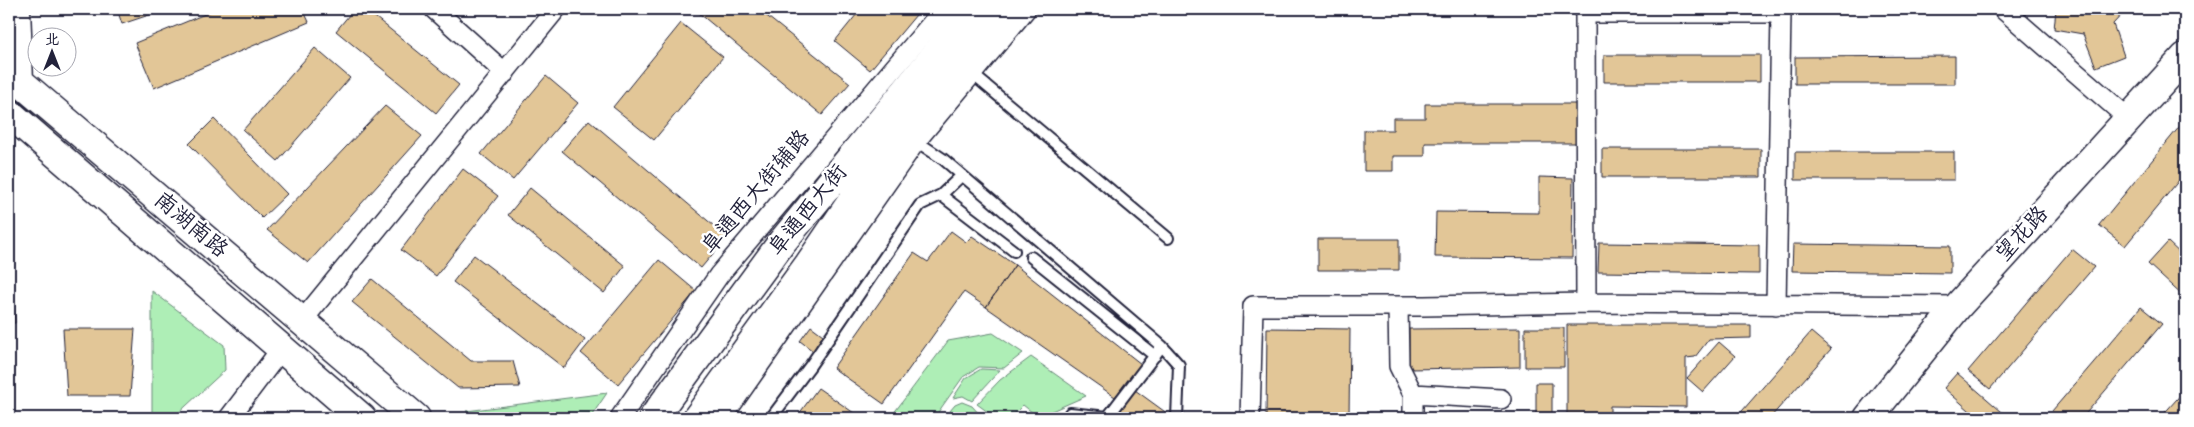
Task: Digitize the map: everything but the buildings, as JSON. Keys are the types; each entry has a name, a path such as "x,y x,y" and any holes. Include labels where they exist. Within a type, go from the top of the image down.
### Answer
{"street":[{"name":"南湖南路","path":"16,9 14,84 302,321 416,418"},
{"path":"434,9 505,73"},
{"path":"302,321 556,9"},
{"name":"阜通西大街辅路","path":"620,418 719,275 944,9"},
{"name":"阜通西大街","path":"697,418 809,264 872,172 956,61 973,9"},
{"name":"阜通西大街","path":"652,418 782,242 956,61 1001,9"},
{"path":"722,418 916,141 956,61 1026,9"},
{"path":"2003,9 2129,118"},
{"path":"1586,304 1585,13 1781,11 1776,304"},
{"name":"望花路","path":"1868,418 1958,306 2185,57"},
{"name":"南湖南路","path":"9,112 362,418"},
{"path":"1250,418 1253,306 1776,304 1958,306"},
{"path":"1398,306 1399,366 1413,394 1413,418"},
{"path":"229,418 282,348"},
{"path":"1413,394 1501,399"}],"lane":[{"path":"956,61 1168,238"},
{"path":"916,141 943,159 1162,346 1179,365 1177,418"},
{"path":"771,418 810,366 920,205 941,195 961,176"},
{"path":"941,195 1014,251"},
{"path":"1032,257 1155,356"},
{"path":"1070,413 1108,418 1162,346"}],"green space":[{"path":"152,291 224,345 225,370 173,418 152,418"},
{"path":"993,333 1023,353 1004,368 979,367 963,377 934,418 890,418 948,341"},
{"path":"1031,357 1086,396 1038,417 1023,405 1010,418 996,418 977,404 1000,380"},
{"path":"981,369 1000,370 972,401 963,396 953,398 966,378"},
{"path":"607,393 590,418 475,418 466,411"},
{"path":"962,402 972,406 981,416 979,418 944,418 955,405"}]}
